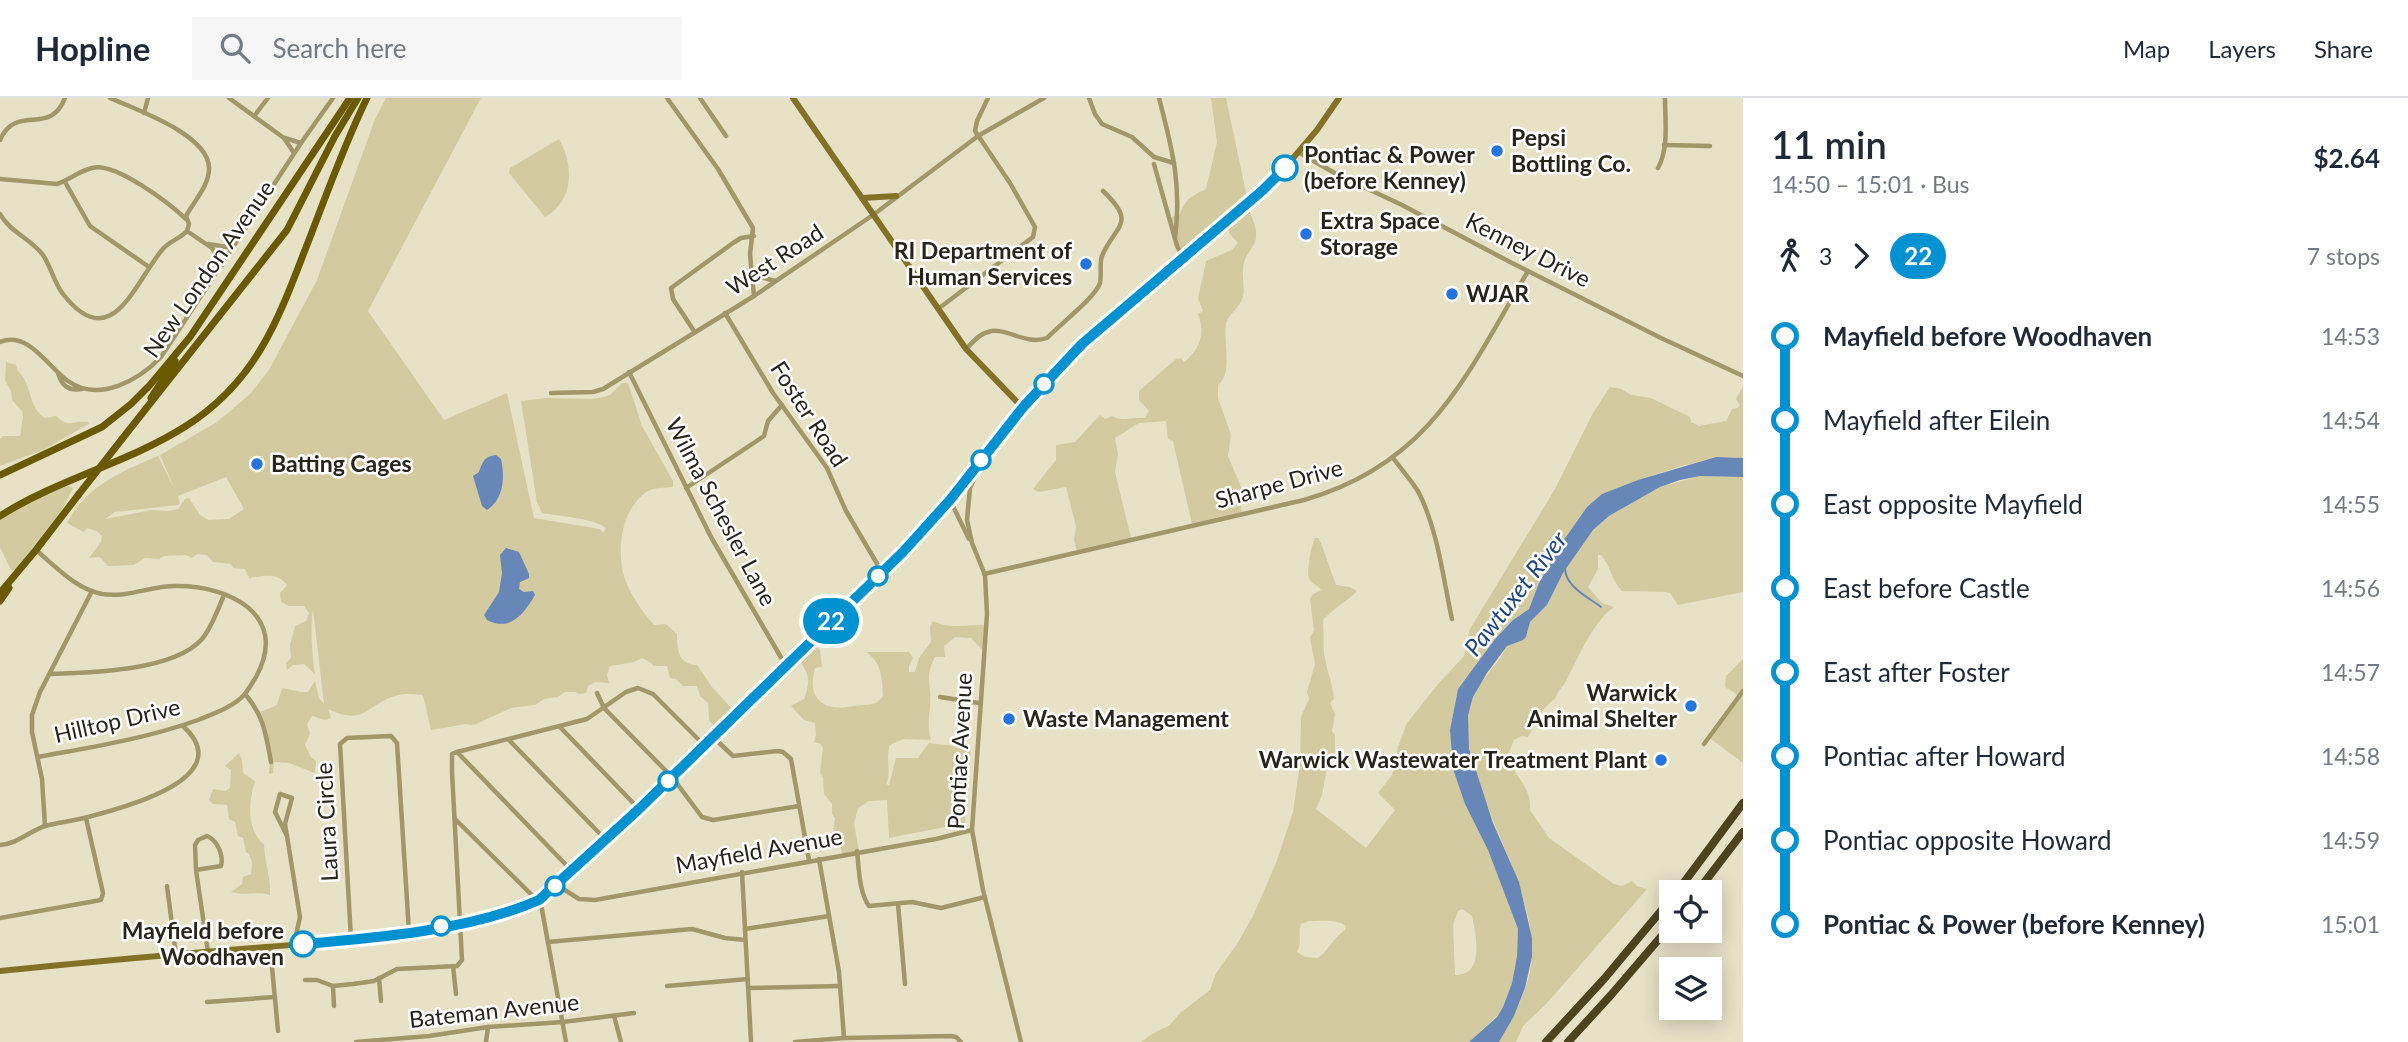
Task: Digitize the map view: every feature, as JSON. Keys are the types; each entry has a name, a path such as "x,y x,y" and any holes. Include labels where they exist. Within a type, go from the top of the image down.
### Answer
{"highway":[{"path":"1686,880 1743,803"},
{"path":"1706,880 1743,832"},
{"path":"1544,1042 1567,1020 1659,913"},
{"path":"1568,1042 1659,939"}],"main road":[{"name":"New London Avenue","path":"0,475 85,436 116,416 150,385 190,337 350,98"},
{"path":"0,593 287,230 335,136 358,98"},
{"path":"0,516 183,428 215,404 244,375 261,352 281,313 367,98"},
{"path":"793,98 966,349 1023,408"},
{"name":"Pontiac Avenue","path":"950,500 1023,408 1082,344 1276,178 1322,124 1339,98"},
{"path":"862,198 896,196"},
{"path":"141,415 190,337"},
{"path":"0,971 409,932 460,923 539,900 639,809 883,572 950,500"},
{"path":"0,601 20,570"}],"street":[{"path":"0,140 7,127 15,121 46,119 61,107 65,98"},
{"path":"110,98 144,113 200,146 209,169 186,219"},
{"path":"144,113 148,98"},
{"path":"229,98 284,138 294,153"},
{"path":"255,115 268,98"},
{"path":"0,342 19,341 32,348 58,372 61,384 72,390 104,389 122,385 148,370 166,350 294,153 334,98"},
{"path":"667,98 718,169 753,228 750,254 754,296"},
{"path":"700,98 726,136"},
{"path":"938,309 1033,237 1035,227 975,127 988,98"},
{"name":"West Road","path":"551,393 598,391 776,282 873,215 978,136 1044,98"},
{"path":"1089,98 1102,124 1132,137 1154,157 1174,163"},
{"path":"1159,98 1174,163 1178,198 1175,238"},
{"path":"1658,168 1664,145 1665,98"},
{"path":"284,138 301,143"},
{"path":"1664,145 1710,146"},
{"name":"Kenney Drive","path":"1298,152 1659,337 1743,376"},
{"path":"1154,164 1183,257"},
{"path":"0,179 50,184 65,182 92,167 111,169 149,191 189,224 187,231 164,247 124,306 114,315 95,318 86,316 62,293 40,252 13,231 0,214"},
{"path":"65,182 90,226 149,267"},
{"path":"966,349 982,334 990,331 1024,339 1047,338 1089,298 1099,286 1101,258 1122,223 1114,201 1103,191"},
{"path":"187,231 207,244 217,254 222,266"},
{"path":"694,331 673,299 671,288 733,243 741,238 754,236"},
{"path":"207,244 234,248"},
{"name":"Sharpe Drive","path":"984,574 1320,495 1363,478 1420,436 1448,402 1528,271"},
{"path":"753,275 776,282"},
{"name":"Foster Road","path":"725,313 782,405 827,468 846,511 883,572"},
{"name":"Wilma Schesler Lane","path":"629,372 722,557 786,666"},
{"path":"686,488 764,436 768,421 782,405"},
{"name":"Pontiac Avenue","path":"972,542 967,505 974,478 984,457"},
{"path":"1393,458 1422,501 1432,528 1452,619"},
{"name":"Pontiac Avenue","path":"950,500 972,542 984,574 986,616 972,830 985,897 1021,1042"},
{"name":"Hilltop Drive","path":"36,550 74,582 92,591 120,596 174,586 207,589 241,601 261,621 266,634 260,670 245,694 225,709 183,726 127,742 37,757"},
{"path":"45,826 42,779 32,732 32,715 92,591"},
{"path":"50,674 100,673 130,668 189,649 202,639 224,595"},
{"path":"305,981 317,981 332,986 374,981 397,969 457,967 462,960 452,754 587,719 631,689 653,694 704,745"},
{"path":"1703,744 1743,691"},
{"path":"597,693 604,708 672,777 698,814 707,819 799,806"},
{"path":"245,694 262,720 271,762"},
{"path":"940,697 979,703"},
{"path":"2,847 45,826 86,818 161,793 188,776 198,763 200,753 193,735 183,726"},
{"path":"560,727 639,809"},
{"name":"Laura Circle","path":"351,939 340,744 347,738 391,736 397,743 409,932"},
{"path":"713,737 733,756 778,751 791,759 809,860"},
{"path":"509,740 606,840"},
{"path":"457,752 572,872"},
{"path":"287,836 275,811 279,794 292,798 285,824 287,836 300,917 294,944"},
{"path":"0,918 102,898 86,818"},
{"path":"455,818 539,900 566,1042"},
{"name":"Mayfield Avenue","path":"556,885 571,896 587,900 936,839 972,830"},
{"path":"196,870 221,866 217,845 208,836 198,840 195,845 196,870 208,952"},
{"path":"857,852 865,902 869,906 912,902 941,908 985,897"},
{"path":"820,859 840,986 844,1038"},
{"path":"742,872 751,1042"},
{"path":"167,887 176,955"},
{"path":"898,904 905,984"},
{"path":"746,929 830,916"},
{"path":"548,942 692,929 725,938 746,940"},
{"path":"270,946 278,1031"},
{"path":"453,966 456,994"},
{"path":"379,978 381,1001"},
{"path":"667,986 748,979"},
{"path":"332,986 334,1006"},
{"path":"748,988 840,986"},
{"path":"207,1002 275,997"},
{"name":"Bateman Avenue","path":"356,1042 634,1013"},
{"path":"614,1016 621,1042"},
{"path":"485,1042 488,1027"},
{"path":"796,1042 844,1038 951,1036 961,1042"}],"shaded area":[{"path":"386,98 481,98 368,311 444,420 507,393 534,518 600,529 603,533 606,528 585,520 542,513 537,502 521,401 604,397 610,395 622,383 628,383 642,426 673,481 673,487 656,488 646,492 631,508 621,540 623,573 632,594 649,619 654,625 666,624 677,634 678,651 682,659 697,665 712,687 736,713 718,730 709,720 708,703 700,696 697,686 683,686 676,679 670,678 667,666 654,666 642,658 610,666 607,675 609,683 595,682 588,686 586,693 565,692 535,705 511,708 474,725 431,730 423,695 395,696 358,715 340,714 328,709 331,718 325,720 312,716 307,724 310,734 305,745 316,761 315,773 289,763 274,762 273,773 269,774 270,760 260,712 277,705 282,688 308,692 315,681 319,698 324,704 313,609 315,674 304,664 293,665 287,670 286,663 291,658 290,645 295,626 306,621 309,613 304,606 289,606 281,602 280,593 287,585 279,578 249,578 245,569 213,562 207,555 198,554 192,558 186,555 164,556 159,559 145,558 134,565 108,566 100,557 89,558 101,542 102,536 97,531 87,528 84,532 67,523 94,490 118,474 158,456 175,490 160,455 217,422 250,394 269,370 317,280 375,119","holes":["226,477 244,509 229,519 208,520 200,515 189,498 185,499 178,509 152,510 105,519 115,512 178,505 178,496"]},
{"path":"1211,98 1226,98 1248,202 1246,205 1256,231 1255,241 1244,263 1242,300 1226,323 1226,366 1223,380 1218,385 1218,398 1231,435 1228,456 1243,492 1240,501 1242,513 1192,524 1173,441 1168,439 1166,421 1139,423 1115,438 1118,454 1115,472 1131,538 1077,551 1074,540 1076,527 1066,487 1039,492 1033,489 1056,460 1056,445 1075,442 1100,415 1105,419 1112,416 1124,419 1145,418 1149,411 1139,400 1139,391 1176,359 1181,358 1184,362 1188,359 1200,341 1202,331 1198,314 1203,311 1198,299 1206,261 1232,250 1238,243 1229,233 1229,219 1185,256 1176,245 1169,218 1180,214 1190,198 1206,189 1217,142"},
{"path":"559,139 567,160 568,182 562,202 545,217 509,173 510,168"},
{"path":"6,362 16,365 36,408 45,418 56,416 68,423 89,424 43,450 0,466 0,439 3,436 20,436 23,417 22,411 12,400 5,380"},
{"path":"1743,386 1743,458 1716,457 1682,466 1638,480 1596,499 1587,507 1561,544 1539,583 1529,609 1513,620 1495,639 1458,689 1450,730 1453,769 1518,929 1512,983 1497,1016 1469,1042 1141,1042 1170,1025 1180,1013 1210,990 1216,973 1253,916 1276,863 1293,812 1300,764 1301,717 1309,699 1307,692 1315,664 1310,638 1314,630 1310,599 1321,590 1310,580 1308,571 1315,538 1321,543 1336,585 1357,591 1323,620 1324,654 1334,698 1330,703 1335,714 1332,731 1335,735 1335,754 1328,762 1322,795 1316,809 1366,848 1395,810 1378,793 1392,775 1407,723 1464,656 1470,629 1555,489 1593,413 1610,387 1631,395 1651,398 1690,417 1691,422 1699,426 1726,421 1732,409 1740,405 1736,399","holes":["1462,909 1472,916 1476,953 1471,969 1465,974 1455,975 1453,925 1458,911","1309,921 1334,921 1346,926 1318,958 1305,957 1297,952 1301,924"]},
{"path":"1700,476 1743,477 1743,592 1678,605 1670,593 1666,592 1622,591 1604,559 1598,555 1598,569 1588,587 1602,603 1614,607 1592,631 1565,683 1555,699 1542,711 1528,737 1522,736 1514,740 1508,755 1528,794 1530,810 1549,838 1614,884 1622,886 1632,881 1647,889 1547,1003 1523,1026 1516,1042 1499,1042 1526,988 1531,965 1531,933 1521,891 1472,759 1467,729 1469,709 1481,683 1507,646 1526,637 1530,622 1547,605 1563,573 1593,530 1609,516 1660,487"},
{"path":"68,486 73,488 58,518 16,570 11,570 0,547 0,518 42,495"},
{"path":"933,621 952,626 986,625 984,652 971,638 955,637 944,646 945,657 935,657 929,676 931,740 903,739 890,745 886,784 889,785 896,758 918,758 929,743 971,748 965,823 889,838 887,800 869,801 858,808 854,823 859,851 842,854 838,834 833,831 835,818 832,804 824,794 820,773 823,748 821,744 814,742 815,723 804,720 791,706 804,699 808,686 806,671 796,655 812,641 820,650 822,667 815,668 813,688 815,696 826,705 843,707 874,703 883,696 881,677 875,661 866,652 909,652 913,658 909,672 915,672 919,658 931,642 930,627"},
{"path":"1743,659 1743,763 1710,738 1739,696 1725,687 1726,676"},
{"path":"239,753 243,773 255,781 250,816 254,831 264,845 270,895 231,892 242,884 243,877 251,874 252,862 246,852 243,838 238,836 235,822 229,819 227,805 213,804 209,800 213,789 225,791 230,788 231,770 225,766"}],"water":[{"path":"496,455 501,459 502,487 497,500 487,510 482,506 473,476 479,472 486,458"},
{"path":"1716,457 1743,458 1743,477 1700,476 1660,487 1609,516 1593,530 1563,573 1547,605 1530,622 1526,637 1507,646 1473,697 1468,715 1469,749 1493,823 1519,882 1532,938 1532,957 1525,988 1514,1016 1499,1042 1469,1042 1497,1017 1503,1007 1512,983 1518,929 1453,769 1450,730 1458,689 1495,639 1513,620 1529,609 1539,583 1561,544 1587,507 1602,494 1638,480"},
{"path":"506,548 519,552 529,574 529,578 520,582 519,589 524,592 533,591 535,595 516,619 503,624 487,620 484,615 499,592 502,573 500,555"}],"waterway":[{"name":"Pawtuxet River","path":"1565,569 1573,586 1601,607"}],"bus line":[{"name":"22","path":"303,944 447,925 519,908 539,900 676,774 903,552 950,500 1024,406 1082,344 1263,190 1285,168"}],"place":[{"name":"Pepsi Bottling Co.","path":"1497,151"},
{"name":"Pontiac & Power (before Kenney)","path":"1285,168"},
{"name":"Extra Space Storage","path":"1306,234"},
{"name":"RI Department of Human Services","path":"1086,264"},
{"name":"WJAR","path":"1452,294"},
{"name":"Batting Cages","path":"257,464"},
{"name":"Warwick Animal Shelter","path":"1691,706"},
{"name":"Waste Management","path":"1009,719"},
{"name":"Warwick Wastewater Treatment Plant","path":"1661,760"},
{"name":"Mayfield before Woodhaven","path":"303,944"}]}
